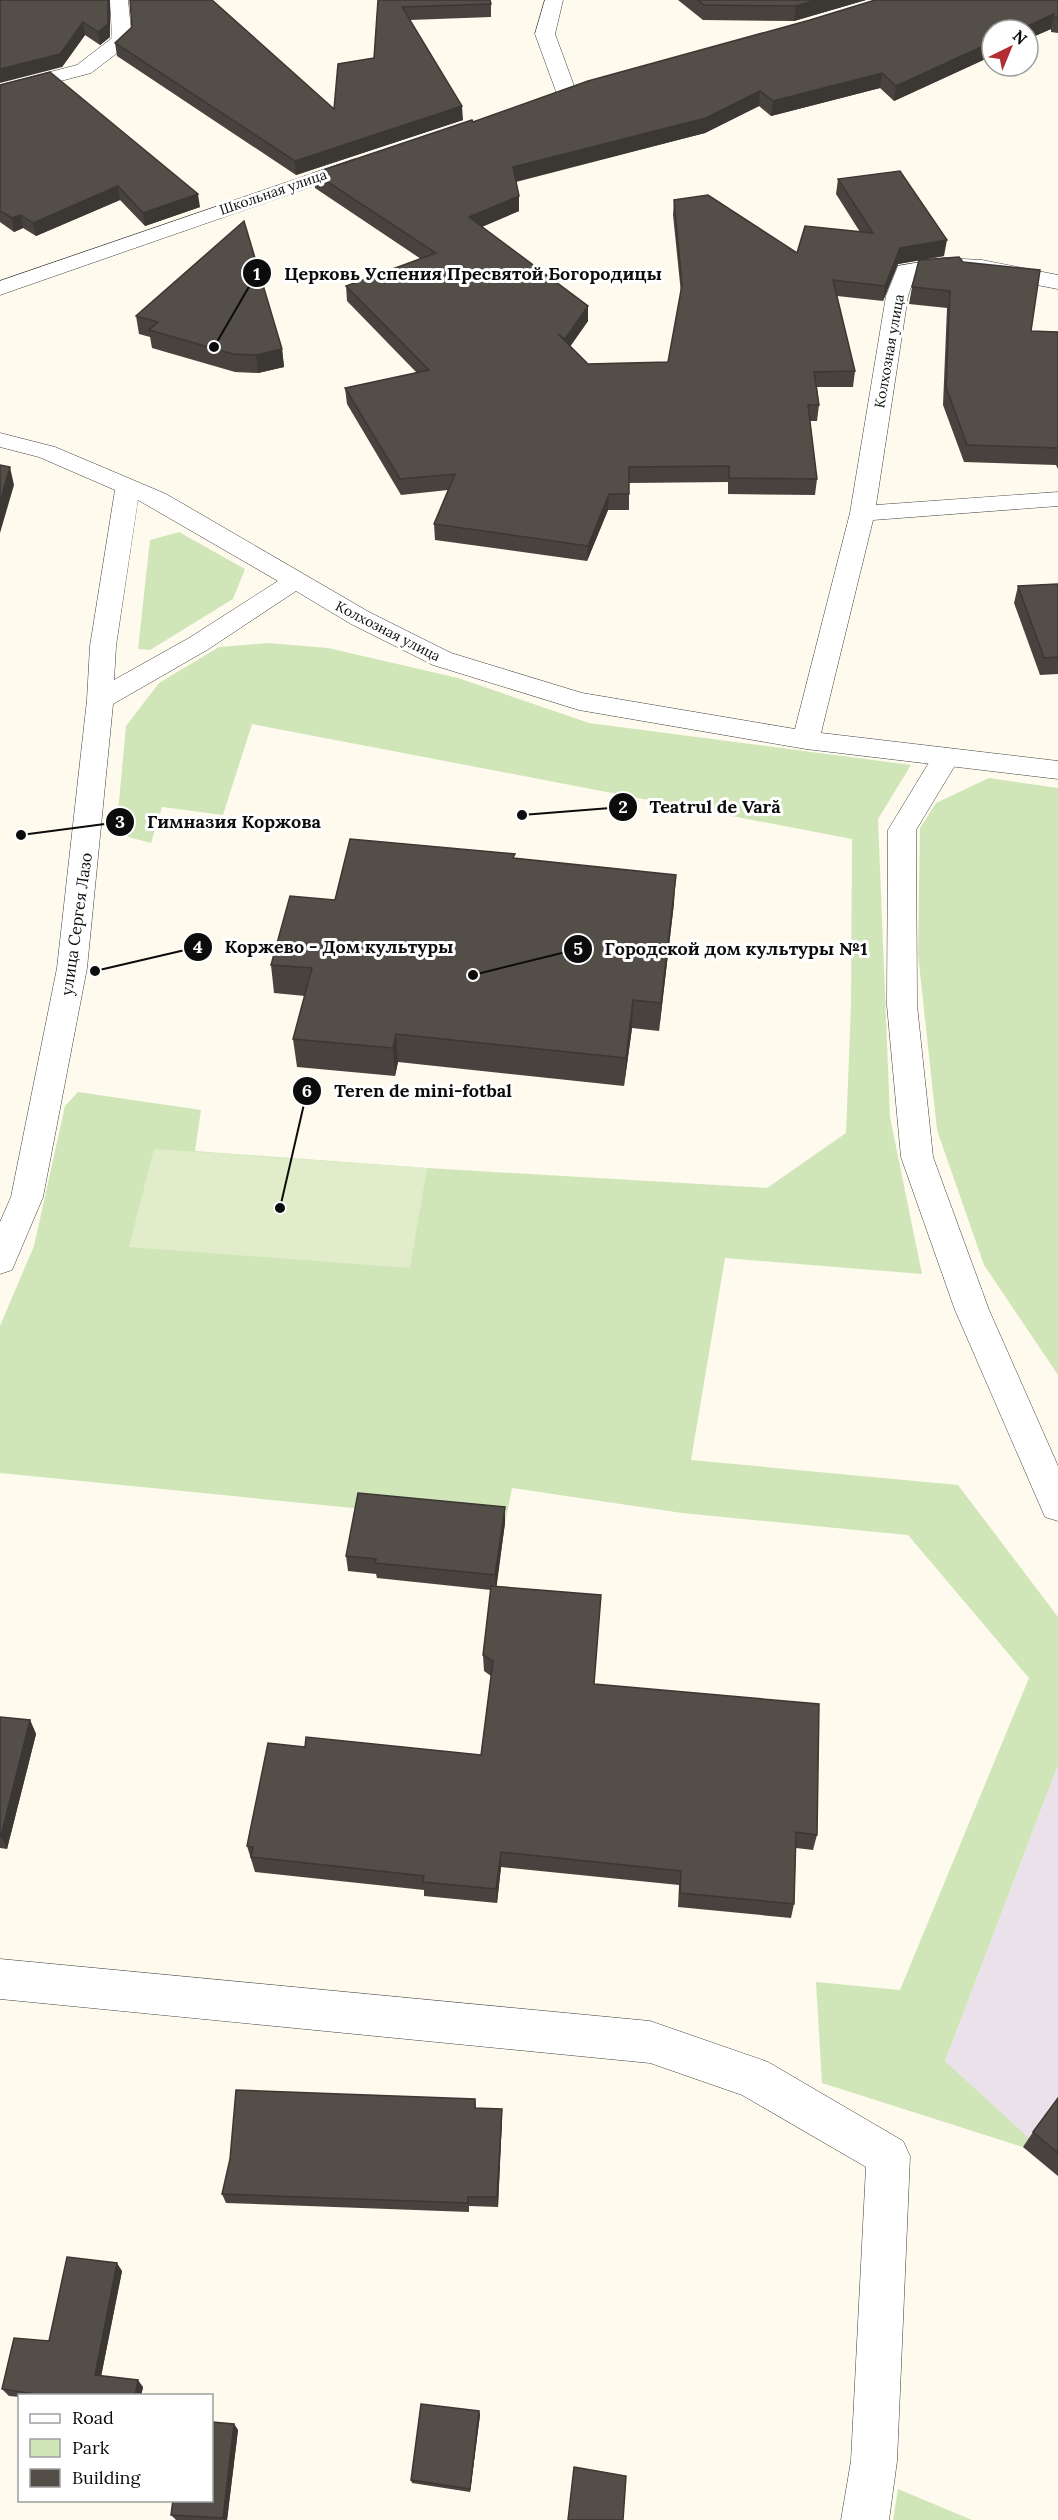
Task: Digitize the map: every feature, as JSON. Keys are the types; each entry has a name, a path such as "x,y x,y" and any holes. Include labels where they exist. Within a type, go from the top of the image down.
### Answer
{"street":[{"path":"0,91 84,69 122,40 119,0"},
{"path":"554,0 545,34 567,94"},
{"path":"544,101 589,87"},
{"name":"Школьная улица","path":"0,288 378,157"},
{"name":"Колхозная улица","path":"806,740 862,513 897,296 906,271 930,264 973,264 1058,282"},
{"name":"Колхозная улица","path":"0,440 47,452 157,500 360,618 442,659 579,701 806,740 1058,770"},
{"name":"улица Сергея Лазо","path":"0,1262 27,1197 72,968 100,700 103,646 128,487"},
{"path":"862,513 1058,499"},
{"path":"100,700 198,644 296,580"},
{"path":"946,757 902,830 902,1005 916,1157 972,1310 1058,1506"},
{"path":"0,1979 650,2042 753,2077 888,2156 874,2461 865,2520"}],"shaded area":[{"path":"1058,1765 1058,2177 1023,2147 1029,2139 945,2061"}],"green space":[{"path":"179,532 245,569 233,599 150,650 138,649 150,540"},
{"path":"268,643 328,648 458,678 589,723 911,765 878,819 890,1117 922,1274 725,1258 691,1460 958,1485 1058,1617 1058,1765 945,2061 1030,2139 1023,2147 822,2083 816,1982 900,1990 1029,1678 908,1535 682,1513 512,1488 505,1523 0,1473 0,1326 34,1246 65,1106 78,1092 201,1110 195,1151 427,1168 767,1188 846,1133 851,1006 852,839 252,724 223,815 162,807 151,843 128,837 117,823 126,726 159,683 219,647"},
{"path":"989,778 1058,788 1058,1375 984,1265 937,1130 918,954 920,828 936,803"},
{"path":"154,1149 427,1168 410,1268 129,1247"},
{"path":"898,2489 972,2520 893,2520"}],"building":[{"path":"0,0 108,0 108,24 98,32 83,22 60,54 0,69"},
{"path":"130,0 212,0 334,109 338,64 374,58 378,0 490,0 491,4 402,7 462,106 295,161 115,43 132,27"},
{"path":"698,0 816,0 796,6 704,5"},
{"path":"875,0 1058,0 1058,18 1053,17 1054,14 1040,20 1040,18 980,18 980,48 896,86 882,73 773,101 760,91 706,118 513,167 519,196 469,217 588,306 565,339 558,334 588,364 668,362 682,285 674,200 708,195 797,253 805,226 873,233 838,179 900,171 947,240 900,248 885,286 833,280 855,371 814,372 819,405 808,405 817,479 729,478 729,466 629,467 629,494 609,494 588,546 434,524 455,474 400,479 345,388 429,370 346,286 436,253 314,173 472,120 473,122 588,81"},
{"path":"50,72 198,194 143,213 118,186 33,223 21,215 12,218 0,211 0,85"},
{"path":"244,221 282,349 256,355 233,354 149,330 158,322 136,316"},
{"path":"959,257 963,262 1040,270 1031,331 1058,332 1058,448 967,445 946,387 950,291 912,287 919,260"},
{"path":"0,465 10,467 0,502"},
{"path":"1058,584 1058,657 1044,658 1018,586"},
{"path":"350,839 515,854 513,858 676,875 661,1003 633,1000 626,1058 396,1034 393,1048 293,1039 312,968 271,965 290,896 335,900"},
{"path":"358,1493 505,1507 495,1575 375,1563 376,1559 346,1556"},
{"path":"491,1586 601,1595 594,1684 819,1704 817,1835 796,1832 794,1904 680,1893 681,1871 501,1852 496,1889 423,1882 424,1876 251,1857 253,1847 247,1846 268,1743 305,1747 306,1737 481,1755 493,1661 483,1655"},
{"path":"0,1717 30,1720 1,1836 0,1836"},
{"path":"236,2090 475,2099 475,2108 502,2109 497,2197 468,2197 468,2203 222,2194 230,2159"},
{"path":"1058,2098 1058,2153 1033,2132"},
{"path":"67,2257 117,2263 95,2375 138,2380 135,2394 36,2394 2,2389 14,2338 49,2341"},
{"path":"421,2404 479,2411 470,2489 411,2480"},
{"path":"213,2422 234,2424 223,2518 171,2515 173,2502 213,2502"},
{"path":"574,2467 626,2476 623,2520 568,2520"}],"place":[{"name":"Церковь Успения Пресвятой Богородицы","path":"214,347"},
{"name":"Teatrul de Vară","path":"522,815"},
{"name":"Гимназия Коржова","path":"21,835"},
{"name":"Коржево - Дом культуры","path":"95,971"},
{"name":"Городской дом культуры №1","path":"473,975"},
{"name":"Teren de mini-fotbal","path":"280,1208"}]}
